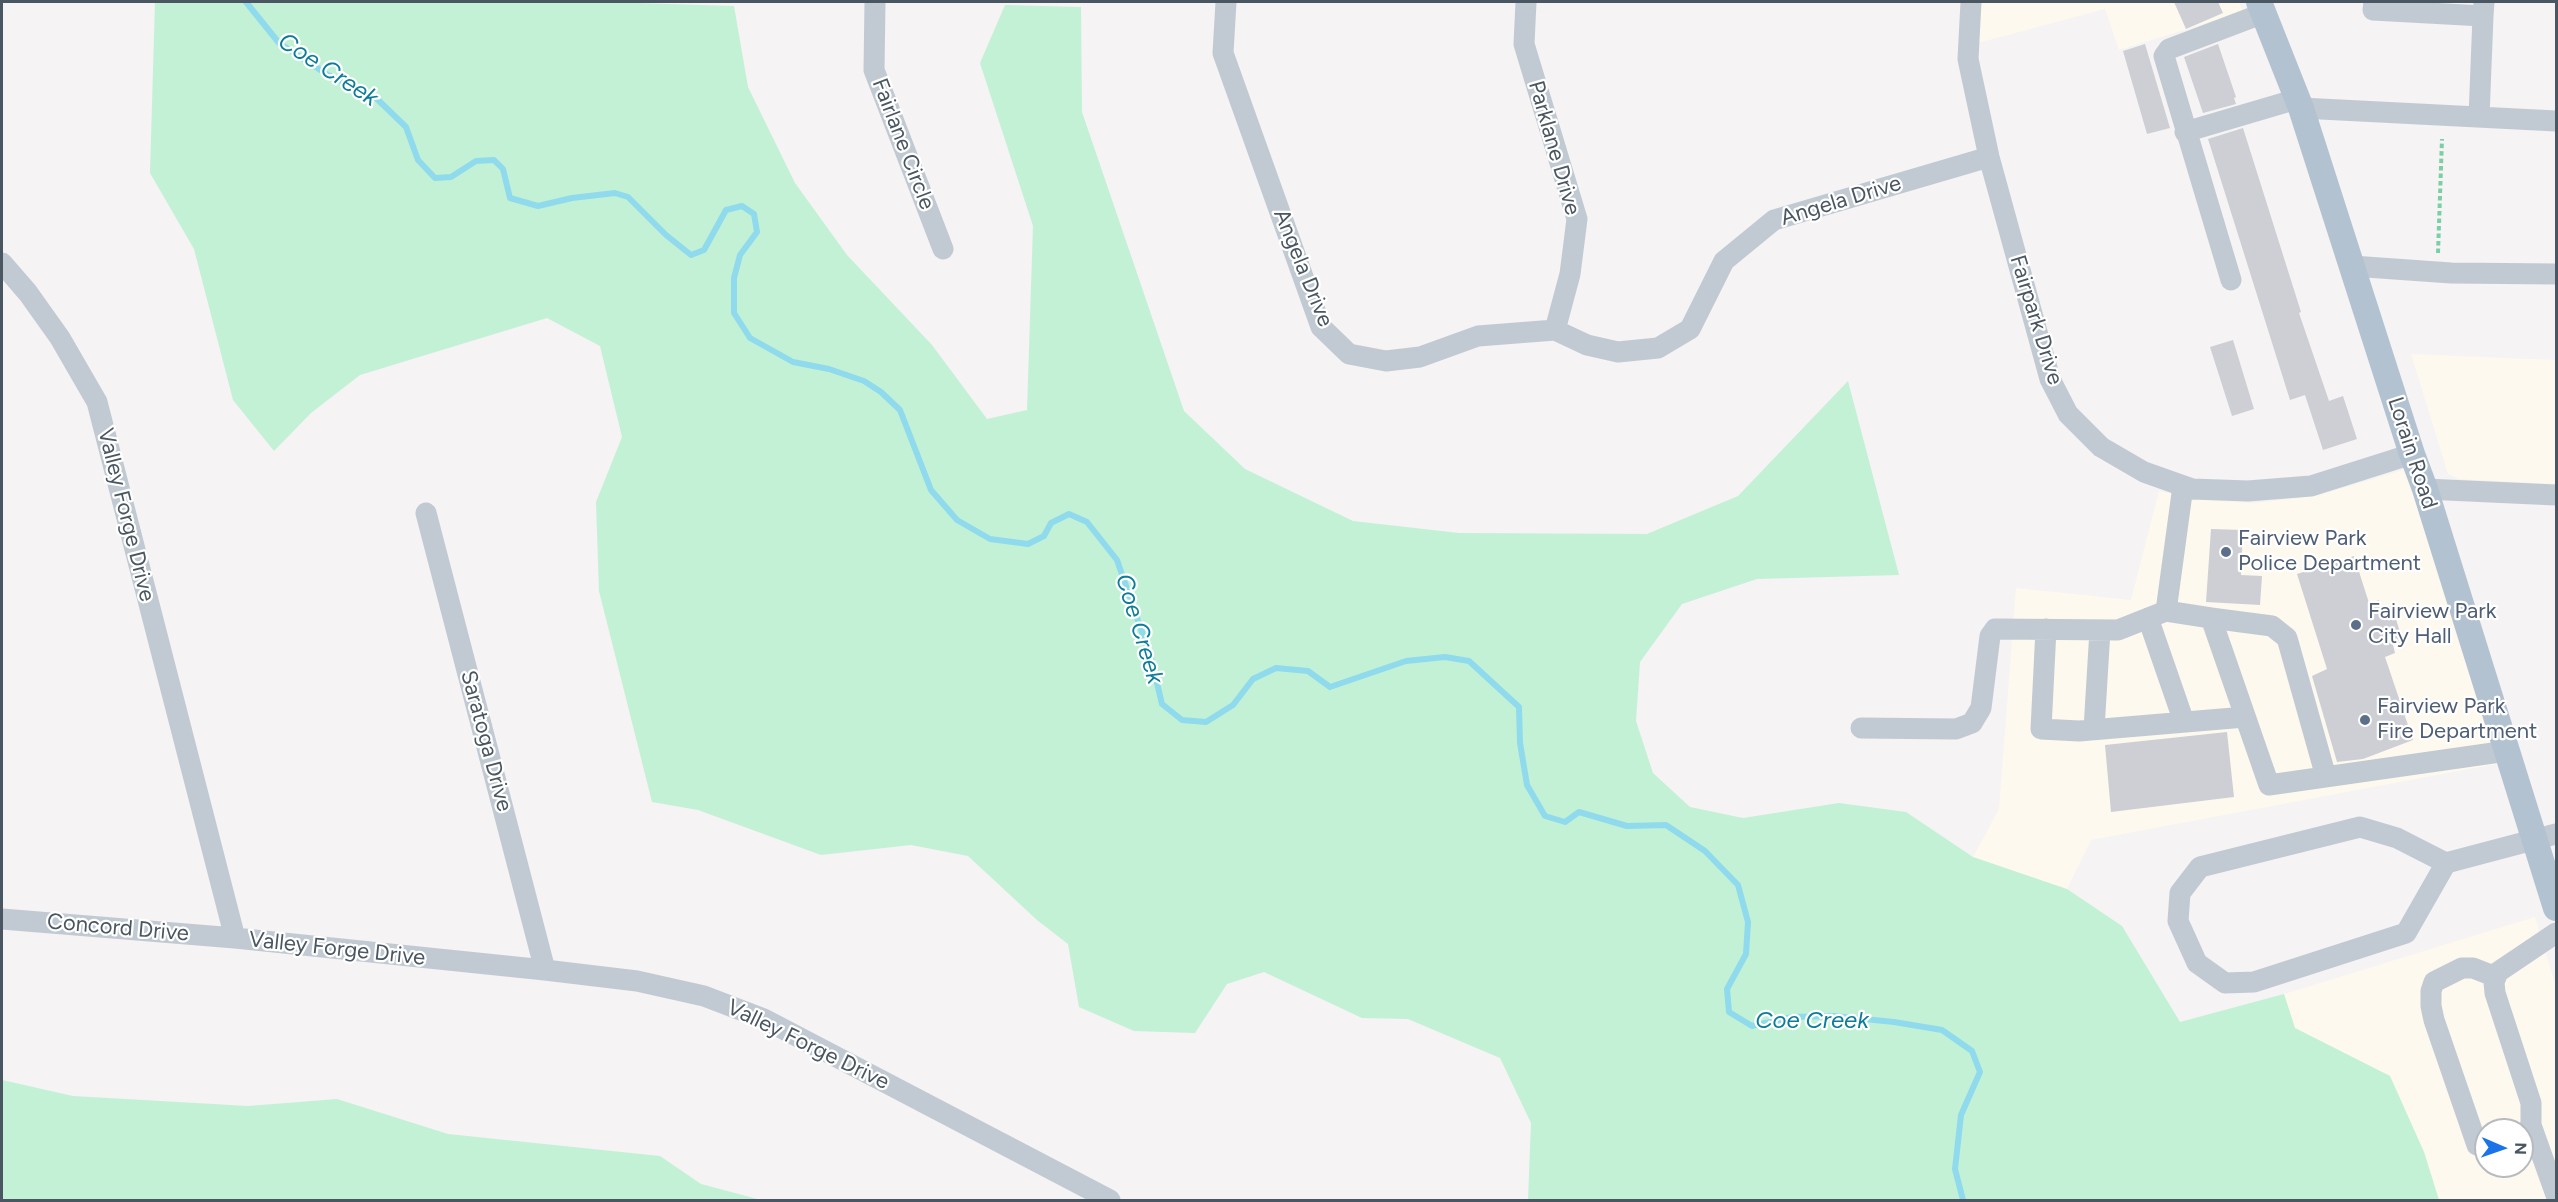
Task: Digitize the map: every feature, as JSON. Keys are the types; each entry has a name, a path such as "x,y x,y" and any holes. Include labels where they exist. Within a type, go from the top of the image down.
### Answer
{"main road":[{"name":"Lorain Road","path":"2261,7 2299,104 2425,489 2507,751 2546,837 2556,908"}],"street":[{"name":"Fairlane Circle","path":"874,2 874,70 943,249"},
{"name":"Angela Drive","path":"1226,2 1223,53 1321,327 1349,354 1386,361 1420,357 1478,336 1556,330 1587,345 1618,352 1658,348 1690,329 1724,261 1774,220 1989,157"},
{"name":"Parklane Drive","path":"1526,2 1524,44 1577,219 1570,274 1556,330"},
{"name":"Fairpark Drive","path":"1971,2 1968,59 1989,157 2050,379 2068,414 2101,447 2144,472 2192,489 2248,491 2311,486 2412,454"},
{"path":"2374,2 2373,10 2483,9 2479,117"},
{"path":"2230,280 2164,56 2169,49 2261,7"},
{"path":"2185,132 2299,104 2556,121"},
{"name":"Valley Forge Drive","path":"2,263 28,293 60,338 97,402 235,938 637,981 704,996 764,1019 1110,1200"},
{"path":"2352,266 2451,273 2556,274"},
{"path":"2183,486 2157,615 2184,722"},
{"path":"2425,489 2556,495"},
{"name":"Saratoga Drive","path":"426,513 545,970"},
{"path":"1861,728 1956,729 1972,723 1981,708 1990,636 1995,629 2118,630 2157,615 2211,618 2272,626 2287,639 2326,777"},
{"path":"2211,618 2269,785 2507,751"},
{"path":"2046,629 2040,729 2094,729 2245,717"},
{"path":"2094,729 2100,630"},
{"path":"2446,863 2406,933 2254,982 2225,983 2197,963 2178,921 2180,893 2200,867 2360,827 2397,838 2446,863 2546,837"},
{"name":"Concord Drive","path":"2,919 235,938"},
{"path":"2528,1118 2531,1103 2495,993 2496,977 2498,972 2556,933"},
{"path":"2474,1136 2434,1020 2430,1006 2431,991 2434,982 2462,968 2473,968 2496,977"},
{"path":"2534,1149 2556,1195"}],"path":[{"path":"2438,255 2442,139"}],"shaded area":[{"path":"1975,2 2239,2 2243,12 2119,50 2105,9 1974,44"},
{"path":"2411,354 2556,360 2556,484 2459,479 2448,474"},
{"path":"2410,468 2501,763 2091,840 2067,889 1973,857 1999,809 2016,588 2131,600 2159,491 2203,500 2255,503 2316,496"},
{"path":"2535,917 2556,987 2556,1200 2439,1200 2424,1152 2390,1076 2295,1028 2284,994"}],"green space":[{"path":"155,2 602,2 734,6 748,87 795,183 847,255 932,345 987,419 1027,410 1033,226 980,63 1005,5 1081,7 1082,112 1184,411 1245,469 1353,521 1459,533 1647,534 1738,496 1848,381 1899,575 1757,579 1682,604 1640,662 1636,721 1653,773 1690,807 1743,818 1839,803 1906,812 1973,857 2067,889 2122,926 2180,1022 2284,994 2295,1028 2390,1076 2424,1152 2439,1200 1528,1200 1531,1123 1500,1058 1408,1019 1362,1018 1264,972 1227,984 1195,1033 1134,1031 1079,1007 1068,944 1037,920 968,856 911,845 821,855 698,810 652,802 599,591 596,502 622,437 600,346 547,318 360,375 311,413 274,451 233,400 194,249 150,173"},
{"path":"2,1080 73,1096 248,1106 337,1099 448,1134 660,1156 701,1184 761,1200 2,1200"}],"building":[{"path":"2174,2 2218,2 2223,13 2186,29"},
{"path":"2145,44 2170,128 2147,134 2123,51"},
{"path":"2218,44 2236,97 2234,98 2236,104 2203,113 2184,57"},
{"path":"2243,128 2301,312 2299,313 2329,401 2343,396 2357,439 2323,450 2305,395 2290,400 2208,139"},
{"path":"2233,340 2254,409 2232,416 2210,347"},
{"name":"Fairview Park Police Department","path":"2211,529 2243,530 2241,575 2262,576 2260,605 2206,602"},
{"path":"2354,556 2369,603 2379,600 2382,609 2392,606 2403,642 2393,645 2395,653 2385,657 2413,740 2363,759 2337,762 2312,676 2327,669 2297,574"},
{"path":"2227,732 2234,797 2111,812 2105,745"}],"waterway":[{"name":"Coe Creek","path":"246,2 279,43 328,75 374,96 406,127 418,160 435,178 451,177 476,161 494,160 503,169 510,198 538,206 572,198 615,193 628,197 666,235 691,255 704,250 726,210 742,206 754,214 757,232 740,255 734,278 734,313 750,338 793,362 829,369 864,381 881,392 900,410 931,490 957,520 990,539 1028,544 1044,536 1051,523 1069,514 1087,522 1117,560 1151,658 1162,704 1182,720 1206,722 1233,705 1253,679 1276,668 1308,671 1330,687 1406,661 1445,657 1469,661 1519,707 1520,743 1527,785 1545,816 1565,822 1579,812 1627,826 1666,825 1705,851 1738,885 1748,922 1746,954 1727,989 1729,1012 1752,1026 1792,1017 1834,1016 1894,1022 1942,1030 1972,1051 1980,1072 1961,1115 1955,1169 1963,1200"}],"place":[{"name":"Fairview Park Police Department","path":"2226,552"},
{"name":"Fairview Park City Hall","path":"2356,625"},
{"name":"Fairview Park Fire Department","path":"2365,720"}]}
